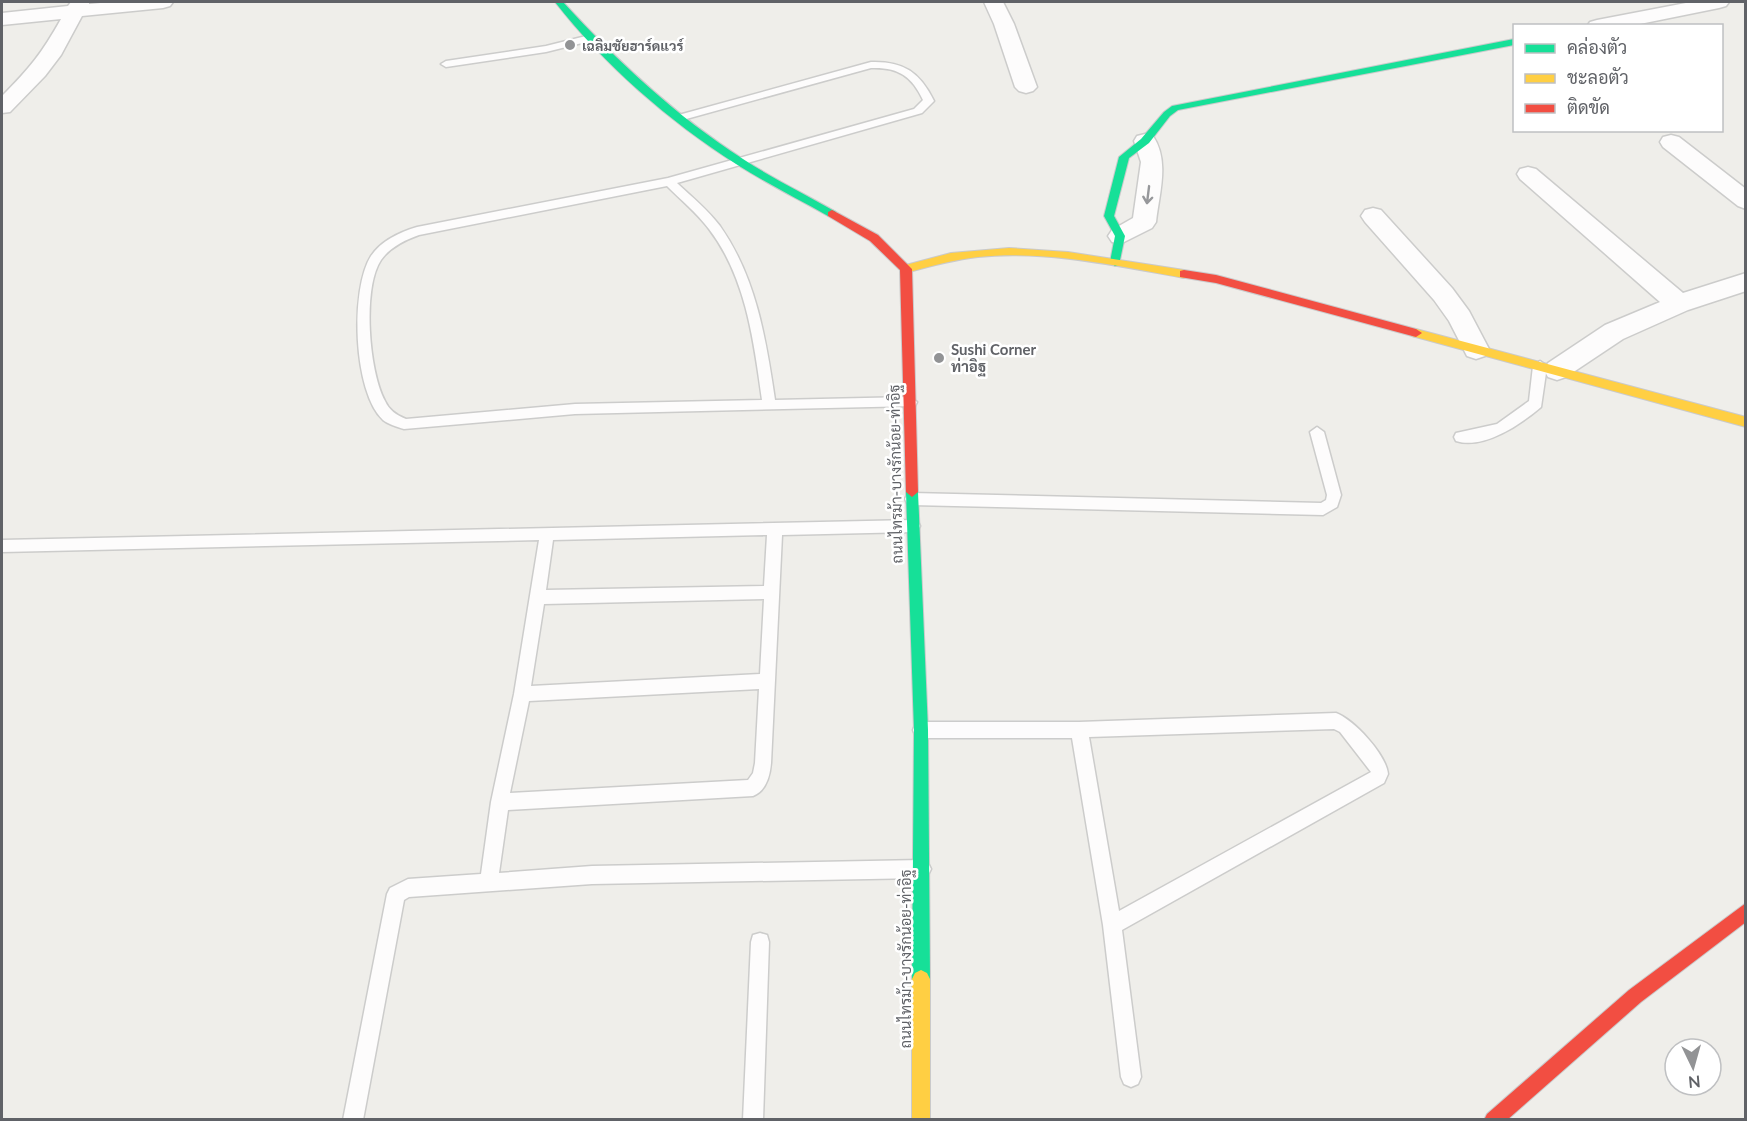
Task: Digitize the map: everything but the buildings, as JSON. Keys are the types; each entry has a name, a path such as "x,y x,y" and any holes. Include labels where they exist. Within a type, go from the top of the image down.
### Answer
{"street":[{"path":"2,19 76,7 163,2"},
{"path":"559,2 591,38 679,118 740,162 874,238 906,269 950,257 984,253 1030,252 1115,262 1216,279 1746,422"},
{"path":"993,2 1004,24 1026,87"},
{"path":"1607,24 1719,2"},
{"path":"2,107 38,72 51,55 76,7"},
{"path":"1115,262 1120,236 1109,216 1124,157 1145,141 1167,114 1175,108 1513,42"},
{"path":"1120,236 1144,222 1152,162 1145,141"},
{"path":"1671,142 1746,201"},
{"path":"1528,174 1679,304"},
{"path":"1373,216 1443,294 1460,317 1476,349"},
{"name":"ถนนไทรม้า-บางรักน้อย-ท่าอิฐ","path":"906,269 921,730 921,1119"},
{"path":"1548,368 1614,332 1679,304 1746,282"},
{"path":"1493,1119 1635,996 1746,911"}],"lane":[{"path":"446,64 546,49 591,38"},
{"path":"679,118 871,65 900,66 914,76 929,100 918,111 669,182 417,231 395,240 382,250 373,263 365,286 364,337 372,390 387,415 404,424 575,408 910,402"},
{"path":"669,182 715,228 741,274 755,314 769,404"},
{"path":"1461,438 1480,436 1514,423 1536,402 1548,368"},
{"path":"912,499 1323,509 1332,502 1334,495 1317,432"},
{"path":"2,546 913,526"},
{"path":"500,802 753,788 761,776 763,763 775,530"},
{"path":"489,882 500,802 522,694 547,534"},
{"path":"537,597 772,592"},
{"path":"522,694 768,681"},
{"path":"921,730 1079,730 1336,721 1346,727 1380,770 1378,777 1112,925"},
{"path":"1079,730 1112,925 1131,1077"},
{"path":"353,1119 396,894 408,888 592,875 922,869"},
{"path":"753,1119 760,942"}],"traffic: fast":[{"path":"559,2 621,68 691,127 751,169 832,214"},
{"path":"1115,262 1120,236 1109,216 1124,157 1145,141 1167,114 1175,108 1513,42"},
{"path":"912,492 921,730 921,979"}],"traffic: slow":[{"path":"906,269 951,257 1009,252 1068,255 1184,274"},
{"path":"1416,333 1746,422"},
{"path":"921,979 921,1120"}],"traffic: jam":[{"path":"832,214 874,238 906,269 912,492"},
{"path":"1184,274 1216,279 1416,333"},
{"path":"1493,1120 1635,996 1746,911"}],"place":[{"name":"เฉลิมชัยฮาร์ดแวร์","path":"570,45"},
{"name":"Sushi Corner ท่าอิฐ","path":"939,358"}]}
